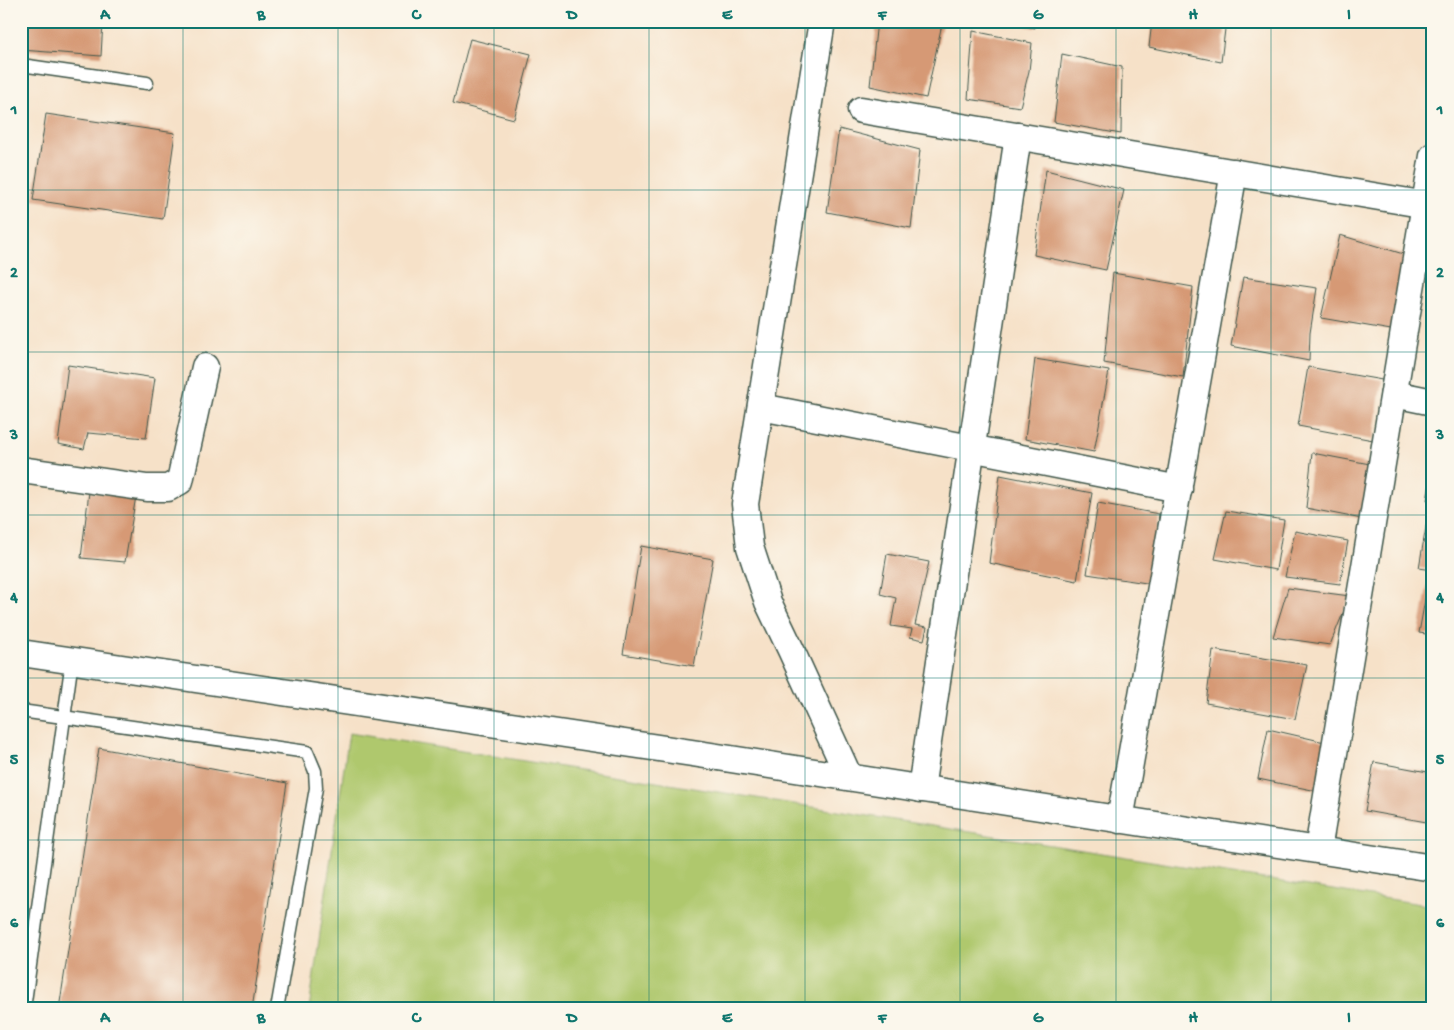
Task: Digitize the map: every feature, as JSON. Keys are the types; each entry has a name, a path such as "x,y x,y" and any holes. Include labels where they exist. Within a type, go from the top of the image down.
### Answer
{"street":[{"path":"822,21 745,504 750,547 768,602 848,777"},
{"path":"862,110 1429,205"},
{"path":"921,789 1018,136"},
{"path":"1318,850 1394,394 1429,205 1433,156"},
{"path":"1120,820 1234,172"},
{"path":"21,470 147,488 168,488 180,481 205,367"},
{"path":"1394,394 1433,402"},
{"path":"760,407 1179,489"},
{"path":"21,652 1433,868"}],"lane":[{"path":"21,65 147,83"},
{"path":"24,1009 72,660"},
{"path":"21,711 307,752 315,771 316,788 277,1009"}],"green space":[{"path":"349,733 1433,906 1433,1009 309,1009"}],"building":[{"path":"21,21 103,21 101,56 21,50"},
{"path":"877,21 928,21 942,24 926,98 870,86"},
{"path":"1002,21 1037,21 1035,28"},
{"path":"1152,21 1226,21 1221,62 1149,47"},
{"path":"973,31 1032,43 1029,71 1020,107 968,99"},
{"path":"470,39 531,54 514,119 453,103"},
{"path":"1062,54 1122,67 1121,134 1054,122"},
{"path":"46,114 175,133 163,219 33,200"},
{"path":"839,129 920,150 911,228 827,212"},
{"path":"1046,170 1124,190 1106,270 1034,255"},
{"path":"1340,235 1410,256 1391,330 1321,318"},
{"path":"1113,273 1193,287 1183,377 1104,363"},
{"path":"1243,277 1317,288 1310,333 1309,361 1231,346"},
{"path":"1035,359 1109,371 1094,452 1025,439"},
{"path":"68,365 155,378 146,438 88,433 84,449 58,444"},
{"path":"1308,367 1382,380 1373,440 1298,426"},
{"path":"1312,453 1375,465 1362,519 1306,508"},
{"path":"1433,472 1433,501 1427,500"},
{"path":"1000,475 1092,493 1077,581 989,563"},
{"path":"89,492 136,496 125,562 81,558"},
{"path":"1098,503 1159,514 1153,584 1087,574"},
{"path":"1429,509 1433,509 1433,570 1419,568"},
{"path":"1226,511 1284,520 1276,570 1215,559"},
{"path":"1295,531 1348,541 1340,584 1285,577"},
{"path":"641,546 713,559 694,666 623,654"},
{"path":"887,554 929,562 915,625 927,627 924,640 910,637 912,629 891,626 896,598 880,594"},
{"path":"1428,583 1433,584 1433,635 1419,633"},
{"path":"1288,588 1350,596 1330,645 1273,637"},
{"path":"1213,650 1307,665 1295,719 1206,703"},
{"path":"1268,729 1329,743 1317,791 1258,779"},
{"path":"99,748 287,783 252,1009 59,1009"},
{"path":"1374,762 1433,773 1432,823 1365,811"}]}
